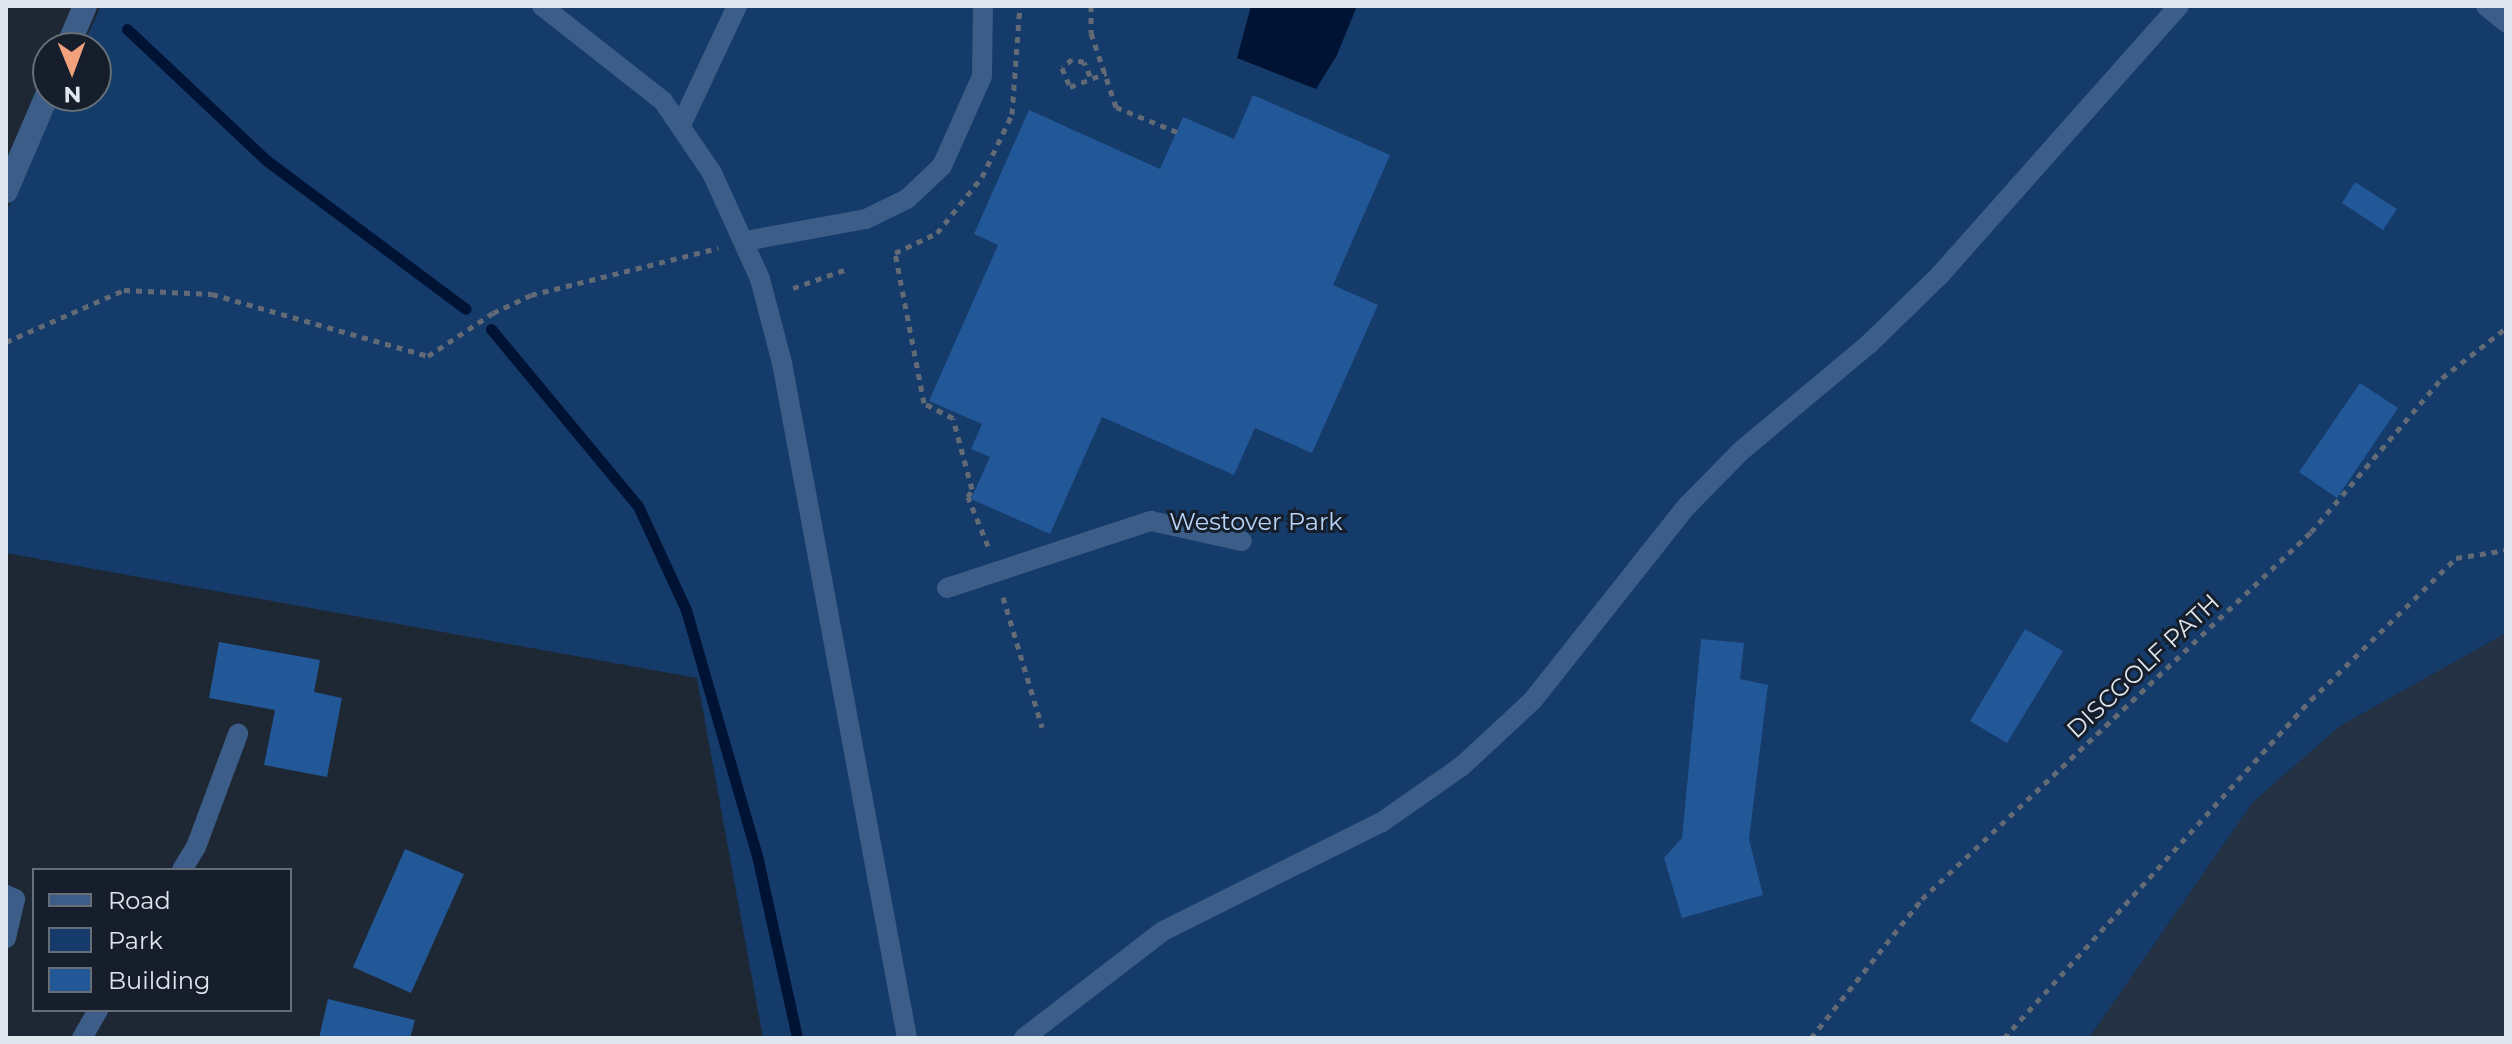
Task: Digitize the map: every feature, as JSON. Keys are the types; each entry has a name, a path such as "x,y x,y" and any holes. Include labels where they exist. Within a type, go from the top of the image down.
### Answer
{"street":[{"path":"74,32 85,6"},
{"path":"6,191 40,112"}],"lane":[{"path":"542,6 639,78 681,125 712,173 745,241 782,363 907,1038"},
{"path":"681,125 737,6"},
{"path":"745,241 866,219 907,199 942,166 982,76 983,6"},
{"path":"1024,1038 1148,940 1382,822 1480,750 1572,654 1687,506 1741,451 1851,360 1939,276 2179,6"},
{"path":"2486,6 2506,22"},
{"path":"947,588 1151,521 1242,541"},
{"path":"183,868 238,734"},
{"path":"6,895 15,899 6,938"},
{"path":"82,1038 97,1012"}],"path":[{"path":"1020,6 1012,114 982,177 937,233 895,253 924,403 953,418 972,489 968,497 995,571 1042,727"},
{"path":"1091,6 1091,33 1116,107 1177,132"},
{"path":"1090,76 1084,62 1072,59 1062,68 1070,87 1090,76 1106,73"},
{"path":"6,342 124,290 212,294 428,356 493,313 531,295 745,241"},
{"path":"793,288 847,269"},
{"name":"DISCGOLF PATH","path":"1811,1038 1922,899 2311,532 2442,378 2506,328"},
{"path":"2004,1038 2311,700 2456,558 2506,550"}],"shaded area":[{"path":"1251,6 1357,6 1337,55 1316,89 1237,58"},
{"path":"2506,633 2506,1038 2089,1038 2253,802 2340,726"}],"green space":[{"name":"Westover Park","path":"101,6 2506,6 2506,633 2340,726 2253,802 2089,1038 763,1038 697,678 6,553 6,213 53,112 112,112 112,32 89,32"}],"building":[{"path":"1253,95 1390,155 1333,285 1378,305 1312,453 1255,428 1234,475 1102,417 1050,534 971,499 990,457 971,449 982,424 929,401 998,245 974,234 1029,110 1160,169 1183,117 1234,139"},
{"path":"2355,182 2397,209 2383,230 2342,203"},
{"path":"2360,383 2398,408 2337,498 2299,472"},
{"path":"2025,629 2063,651 2007,743 1970,721"},
{"path":"1701,639 1744,643 1740,679 1768,685 1749,839 1763,895 1682,918 1664,858 1682,838"},
{"path":"219,642 320,660 314,692 342,698 327,777 264,765 275,710 209,698"},
{"path":"405,849 464,874 411,993 353,967"},
{"path":"328,999 415,1020 410,1038 319,1038"}],"waterway":[{"path":"127,29 266,160 466,309"},
{"path":"491,329 638,506 686,610 758,860 797,1038"}]}
